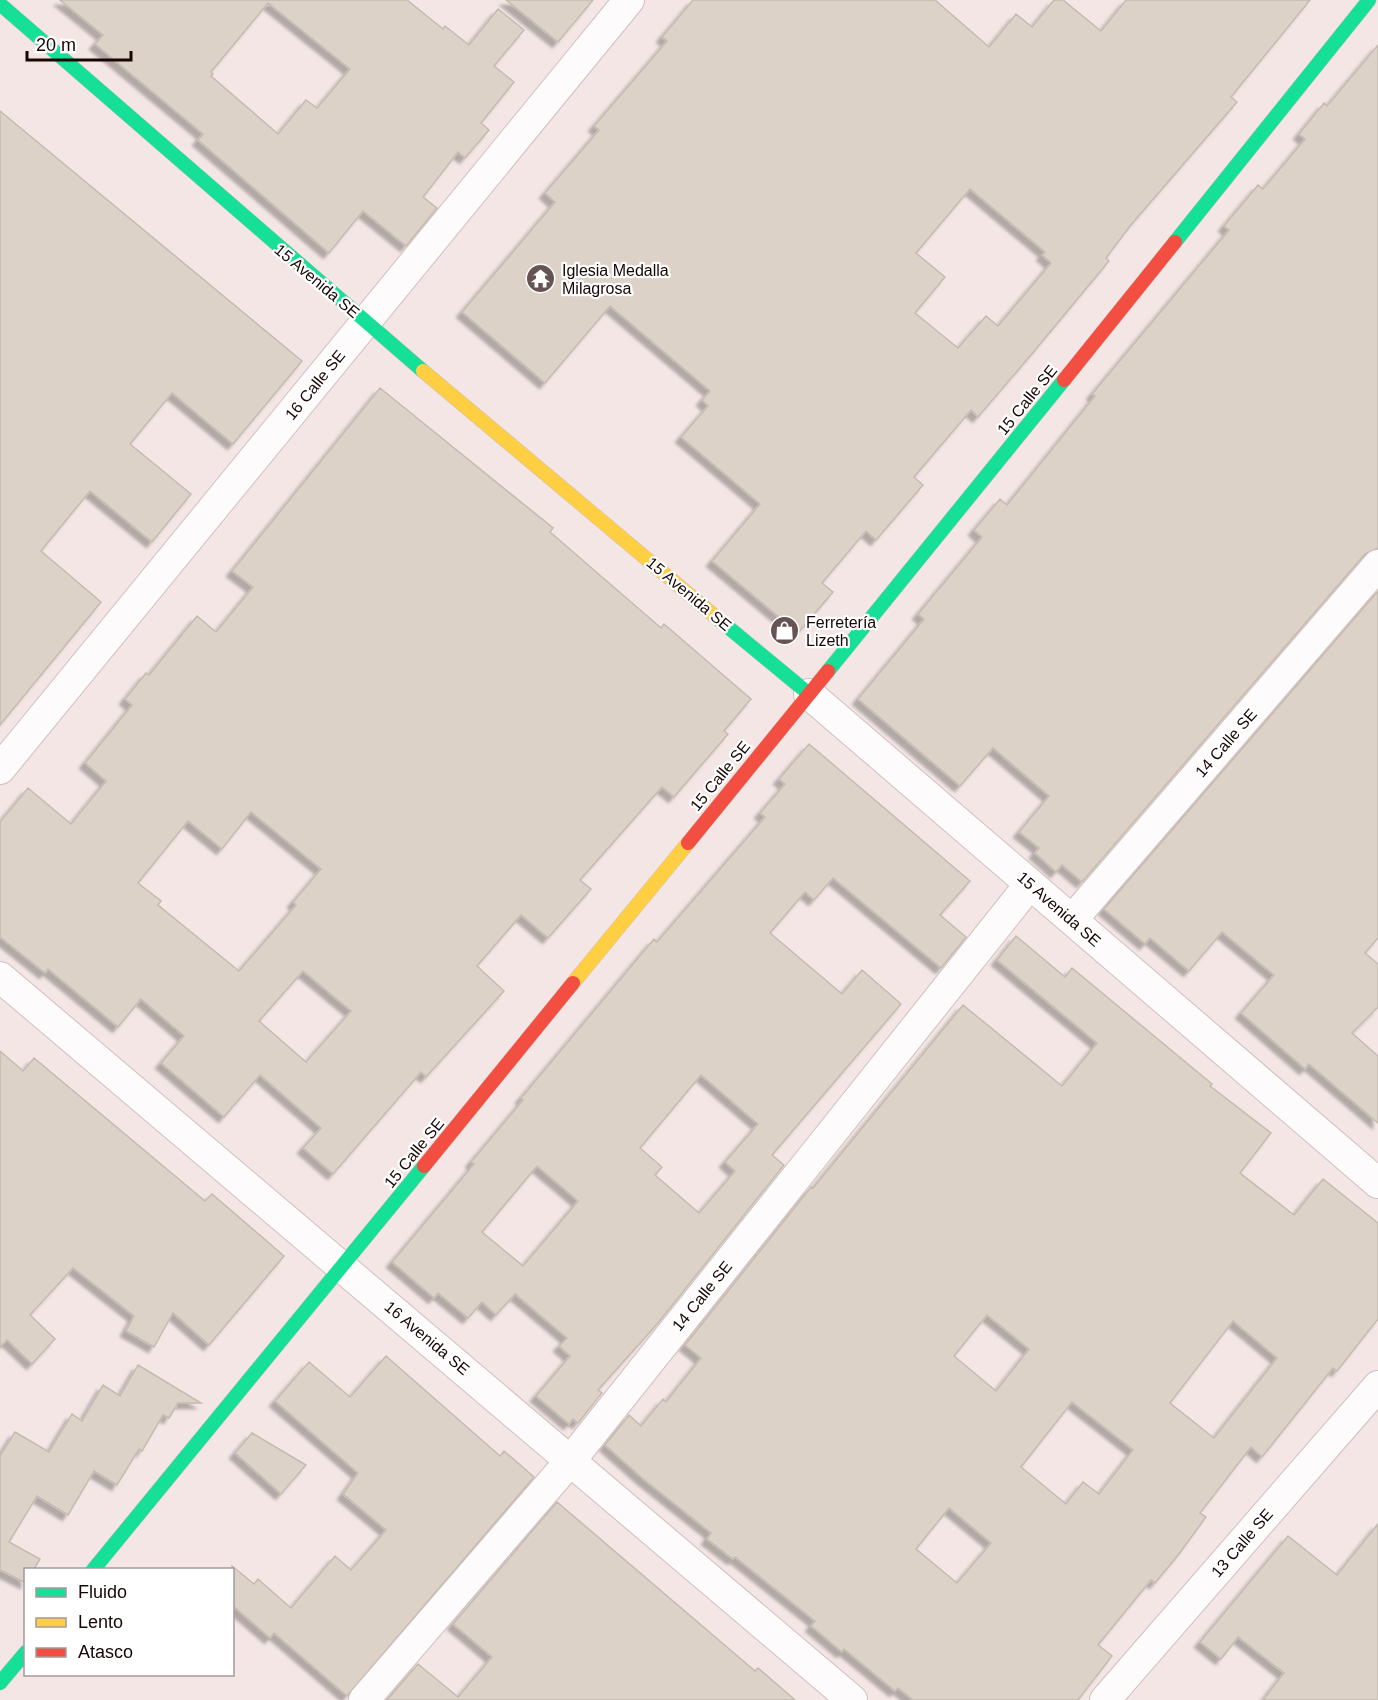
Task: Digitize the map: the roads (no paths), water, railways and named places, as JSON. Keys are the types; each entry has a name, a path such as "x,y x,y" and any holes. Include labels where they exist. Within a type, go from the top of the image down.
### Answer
{"street":[{"name":"16 Calle SE","path":"0,770 629,0"},
{"name":"15 Calle SE","path":"94,1568 949,524 1369,0"},
{"name":"15 Avenida SE","path":"0,4 169,156 809,694 1378,1183"},
{"name":"14 Calle SE","path":"1072,920 1378,565"},
{"name":"14 Calle SE","path":"364,1700 571,1460 1030,884"},
{"name":"16 Avenida SE","path":"0,977 852,1700"},
{"name":"13 Calle SE","path":"1106,1700 1378,1386"},
{"path":"0,1683 24,1654"}],"place":[{"name":"Iglesia Medalla Milagrosa","path":"541,279"},
{"name":"Ferretería Lizeth","path":"785,631"}]}
